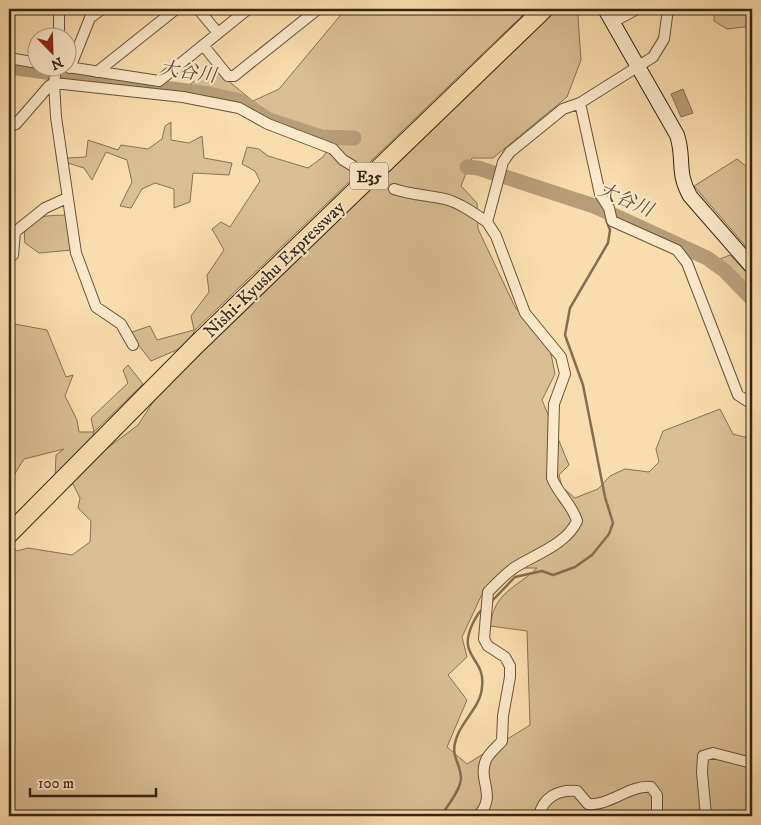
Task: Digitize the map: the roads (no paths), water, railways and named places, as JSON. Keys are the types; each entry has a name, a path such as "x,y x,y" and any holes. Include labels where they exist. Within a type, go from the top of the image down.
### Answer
{"highway":[{"name":"Nishi-Kyushu Expressway","path":"9,534 196,345 544,9"}],"street":[{"path":"59,9 59,28"},
{"path":"78,46 90,18 102,9"},
{"path":"97,72 176,9"},
{"path":"198,9 218,33"},
{"path":"78,69 159,81 248,9"},
{"path":"203,45 228,76 234,76 318,9"},
{"path":"605,9 677,135 682,150 680,171 683,184 690,196 752,267"},
{"path":"613,22 638,9"},
{"path":"487,222 501,171 510,152 563,110 580,103 653,57 664,39 668,9"},
{"path":"9,58 28,61"},
{"path":"9,127 16,124 49,86 53,78"},
{"path":"55,78 67,198 76,254 96,307 121,324 133,345"},
{"path":"72,78 239,108 268,124 333,149 343,160 352,166"},
{"path":"580,103 600,194 612,221 677,250 687,263 738,395 752,404"},
{"path":"394,189 407,194 446,199 467,208 487,222 496,236 525,313 561,358 565,374 554,404 552,478 557,490 574,511 577,521 573,530 547,550 513,568 488,592 484,639 488,646 504,657 510,666 510,676 503,716 502,741 487,757 484,766 488,798 484,810 478,816"},
{"path":"12,256 15,232 45,208 67,198"},
{"path":"706,816 702,772 703,756 713,752 752,764"},
{"path":"540,816 541,805 547,798 566,790 577,790 588,804 596,805 642,786 651,787 657,795 656,816"}],"waterway":[{"name":"大谷川","path":"9,67 209,94 240,101 269,120 321,137 354,138"},
{"name":"大谷川","path":"467,167 478,168 594,206 707,258 725,271 752,299"},
{"path":"490,603 515,577 542,571 553,575 575,567 592,555 609,534 613,523 605,497 583,385 565,335 570,308 608,243 610,230 603,211"},
{"path":"441,816 456,793 461,779 454,748 455,742 481,694 482,677 480,669 469,651 468,644 473,623 484,608"}],"tunnel":[{"path":"353,166 394,189"}]}
